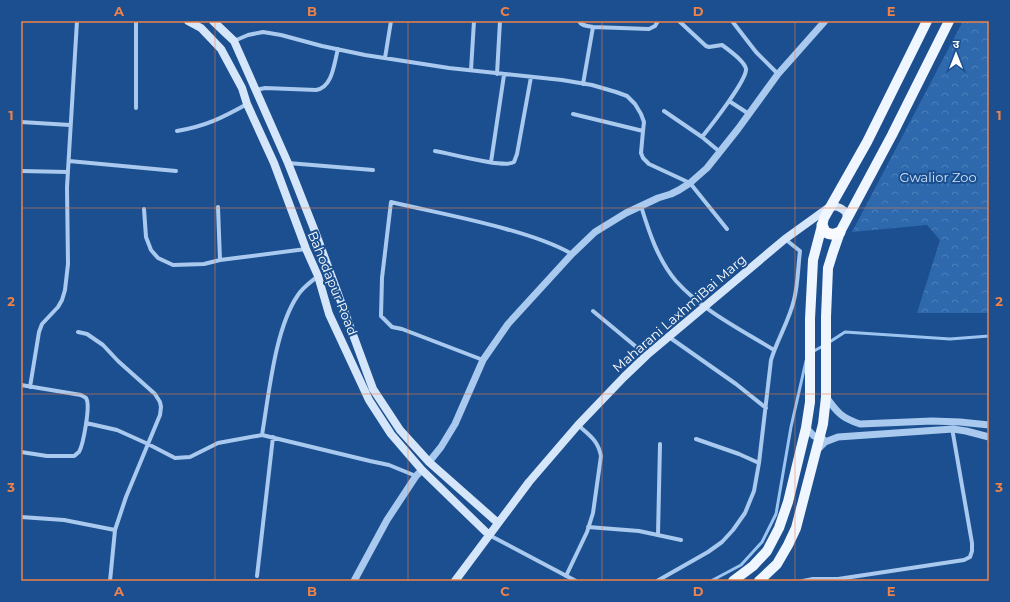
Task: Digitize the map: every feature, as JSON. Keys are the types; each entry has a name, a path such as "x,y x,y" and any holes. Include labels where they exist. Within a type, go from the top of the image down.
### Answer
{"highway":[{"path":"822,225 825,232 830,234 840,232"}],"main road":[{"name":"Bahodapur Road","path":"188,21 201,28 221,49 242,88 247,104 274,163 306,249 318,276 329,314 369,400 419,473 489,535"},
{"path":"213,21 234,41 288,163 316,234 373,389 400,430 429,462 498,523"},
{"name":"Maharani LaxhmiBai Marg","path":"733,581 753,566 767,551 779,528 788,502 806,428 810,402 810,319 813,260 824,218 828,208 867,142 927,21"},
{"path":"759,581 776,564 788,545 796,528 823,424 826,397 826,317 828,268 840,232 892,135 949,21"},
{"path":"828,208 833,206 841,208 846,212 847,219"},
{"name":"Maharani LaxhmiBai Marg","path":"454,581 529,482 578,425 624,377 647,355 785,239 828,208"}],"street":[{"path":"30,387 39,332 42,324 58,307 65,290 68,264 68,172 70,125 77,21"},
{"path":"136,21 136,108"},
{"path":"385,58 391,21"},
{"path":"471,70 474,21"},
{"path":"497,74 500,21"},
{"path":"579,21 585,26 593,27 649,29 656,26 658,21"},
{"path":"679,21 702,44 709,47 722,45 745,65 746,73 723,110 702,137"},
{"path":"732,21 756,52 778,74"},
{"path":"429,462 441,447 455,424 483,360 508,324 560,269 572,254 595,232 612,220 671,194 690,183 707,168 778,74 825,21"},
{"path":"583,84 593,27"},
{"path":"234,41 248,35 263,32 385,58 504,75 583,84 627,96 642,114 644,131 641,152 643,158 649,164 690,183 727,229"},
{"path":"256,90 265,88 322,89 331,77 338,49"},
{"path":"491,162 504,75"},
{"path":"435,150 491,162 507,164 514,162 517,154 531,77"},
{"path":"729,101 749,114"},
{"path":"177,132 200,127 222,118 247,104"},
{"path":"664,111 702,137 720,152"},
{"path":"573,114 644,131"},
{"path":"21,122 70,125"},
{"path":"69,161 176,171"},
{"path":"288,163 373,170"},
{"path":"21,171 68,172"},
{"path":"483,360 420,335 392,327 381,316 382,278 391,202 486,223 558,246 572,254"},
{"path":"641,206 656,248 676,280 704,307 774,350"},
{"path":"218,207 220,260"},
{"path":"144,209 146,237 151,250 158,258 173,265 204,264 220,260 306,249"},
{"path":"657,581 708,552 722,542 745,513 754,491 760,463 769,373 774,350 794,301 798,280 800,251 785,239"},
{"path":"262,435 277,350 284,324 298,295 304,287 318,276"},
{"path":"593,311 647,355"},
{"path":"78,332 87,334 103,345 118,361 155,394 160,402 161,408 160,414 126,497 115,530 110,581"},
{"path":"669,337 736,384 766,408"},
{"path":"21,385 80,395 86,398 88,403 86,423 81,445 79,452 74,456 47,456 21,452"},
{"path":"826,397 840,415 860,424 989,425"},
{"path":"86,423 116,430 176,458 190,457 218,443 262,435 370,461 389,464 419,473 387,520 354,581"},
{"path":"566,576 593,513 601,456 600,446 578,425"},
{"path":"803,581 813,579 838,579 964,560 970,557 972,543 952,425"},
{"path":"815,452 825,442 838,437 952,425 989,437"},
{"path":"806,428 814,436 830,440"},
{"path":"257,576 273,437"},
{"path":"696,439 760,463"},
{"path":"658,535 660,444"},
{"path":"21,517 64,520 115,530"},
{"path":"588,527 639,531 681,540"},
{"path":"489,535 576,581"}],"green space":[{"name":"Gwalior Zoo","path":"963,21 989,21 989,313 917,313 940,240 927,225 852,232"}],"waterway":[{"path":"828,343 845,332 950,339 989,336"},
{"path":"812,352 823,346"},
{"path":"711,581 741,565 762,542 776,514 791,427 806,361"}]}
